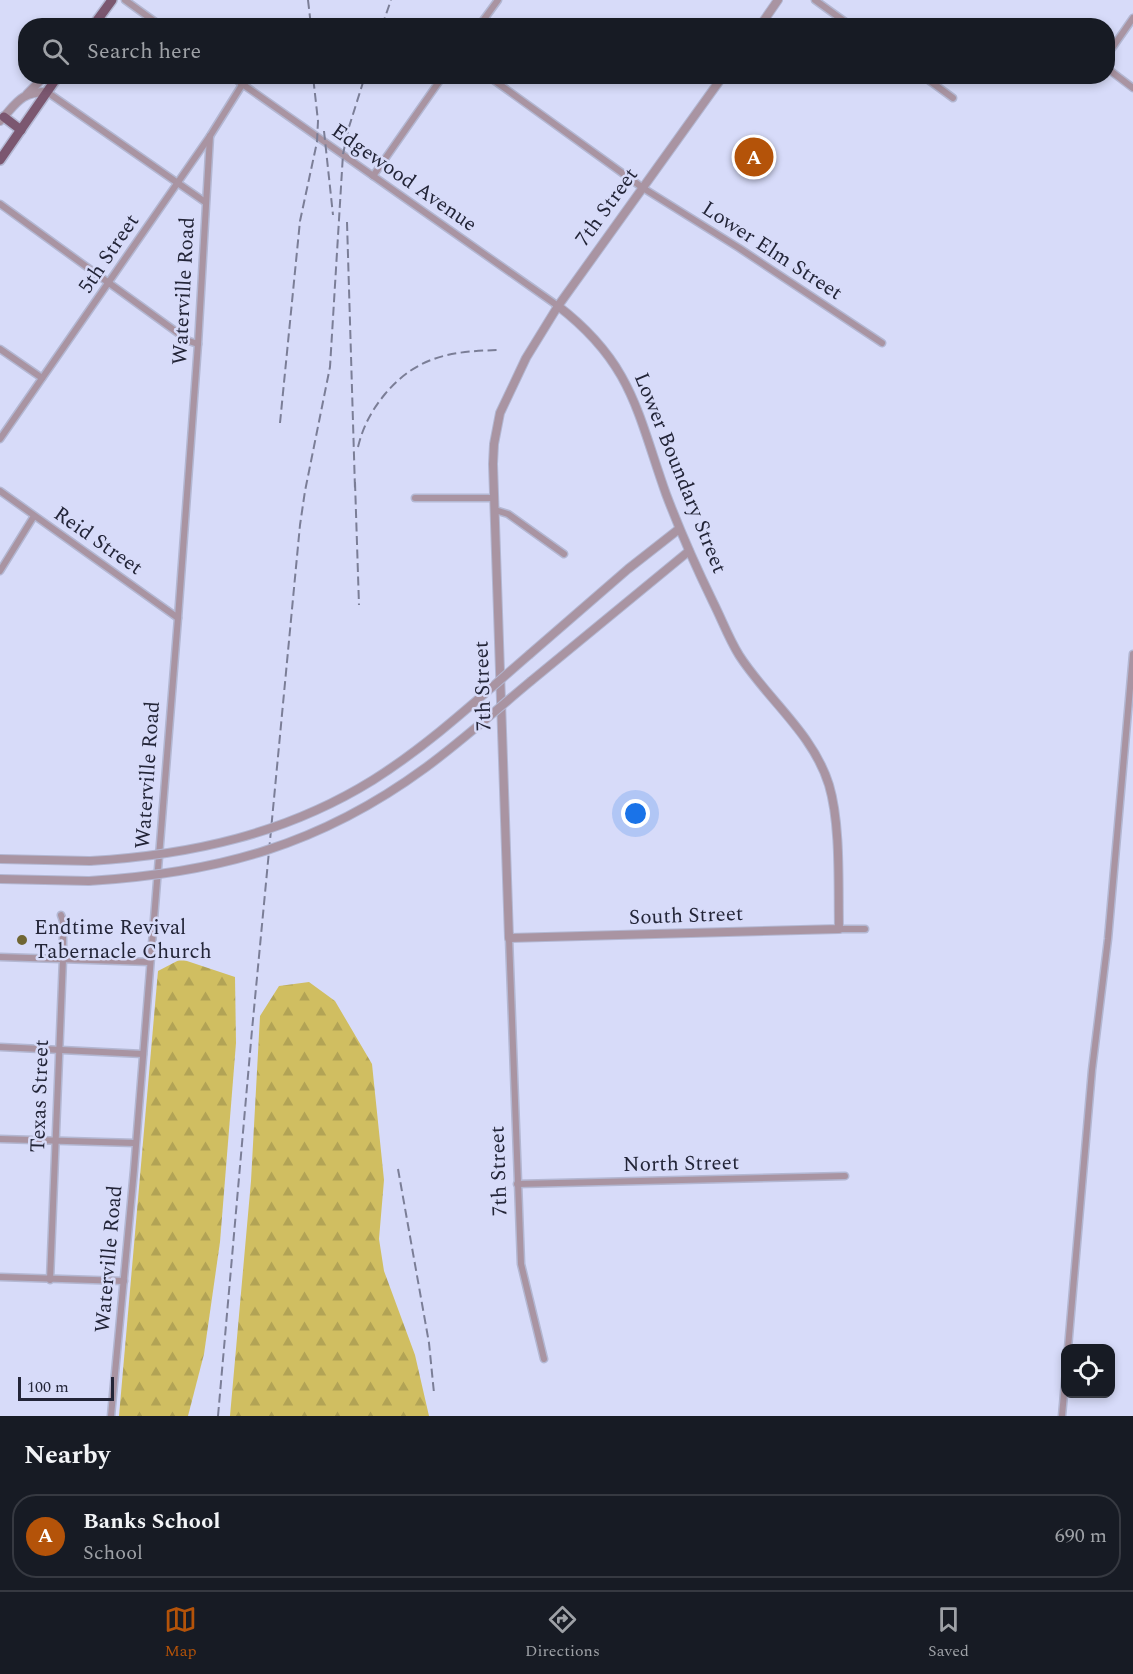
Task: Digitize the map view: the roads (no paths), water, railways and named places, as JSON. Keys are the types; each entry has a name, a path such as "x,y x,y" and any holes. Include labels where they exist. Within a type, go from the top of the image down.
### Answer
{"main road":[{"path":"99,18 112,0"},
{"path":"0,160 52,84"},
{"path":"2,119 21,130"}],"street":[{"path":"125,0 150,18"},
{"path":"485,18 498,0"},
{"path":"766,18 778,0"},
{"path":"815,0 840,18"},
{"path":"1115,43 1133,18"},
{"path":"1115,75 1133,88"},
{"path":"2,119 37,84"},
{"path":"373,176 437,84"},
{"name":"Lower Elm Street","path":"499,84 643,188 739,248 882,343"},
{"name":"7th Street","path":"544,1359 521,1264 494,444 500,413 516,377 558,306 717,84"},
{"path":"934,84 953,98"},
{"name":"5th Street","path":"0,439 210,136 242,85"},
{"name":"Edgewood Avenue","path":"242,85 558,306"},
{"path":"23,97 31,92 47,92 205,202"},
{"name":"Waterville Road","path":"111,1416 178,618 198,344 210,136"},
{"path":"0,204 189,341 198,344"},
{"name":"Lower Boundary Street","path":"558,306 593,337 608,354 629,389 645,426 679,529 739,655 807,741 820,764 829,785 835,822 839,929"},
{"path":"0,349 42,378"},
{"name":"Reid Street","path":"0,490 178,618"},
{"path":"415,498 494,498"},
{"path":"495,510 508,514 564,554"},
{"path":"0,572 34,516"},
{"path":"0,859 90,861 154,856 200,849 278,826 314,810 370,781 408,756 628,569 679,529"},
{"path":"0,879 89,881 135,878 210,867 278,847 321,829 378,799 426,767 689,551"},
{"path":"1068,1344 1092,1070 1108,939 1133,654"},
{"name":"Texas Street","path":"50,1280 63,959 61,915"},
{"name":"South Street","path":"509,938 864,929"},
{"path":"0,957 150,962"},
{"path":"0,1047 143,1053"},
{"path":"0,1139 135,1143"},
{"name":"North Street","path":"518,1184 845,1176"},
{"path":"0,1277 124,1281"},
{"path":"1062,1416 1063,1398"}],"railway":[{"path":"308,0 310,18"},
{"path":"385,18 391,0"},
{"path":"280,423 300,221 317,142 318,121 314,84"},
{"path":"218,1416 300,525 330,367 343,154 362,84"},
{"path":"324,131 333,215"},
{"path":"347,222 355,489"},
{"path":"358,447 365,425 376,406 397,381 410,371 424,363 452,354 501,350"},
{"path":"355,482 359,605"},
{"path":"398,1169 429,1343 434,1393"}],"place":[{"name":"Banks School","path":"754,157"},
{"name":"Endtime Revival Tabernacle Church","path":"22,940"}]}
